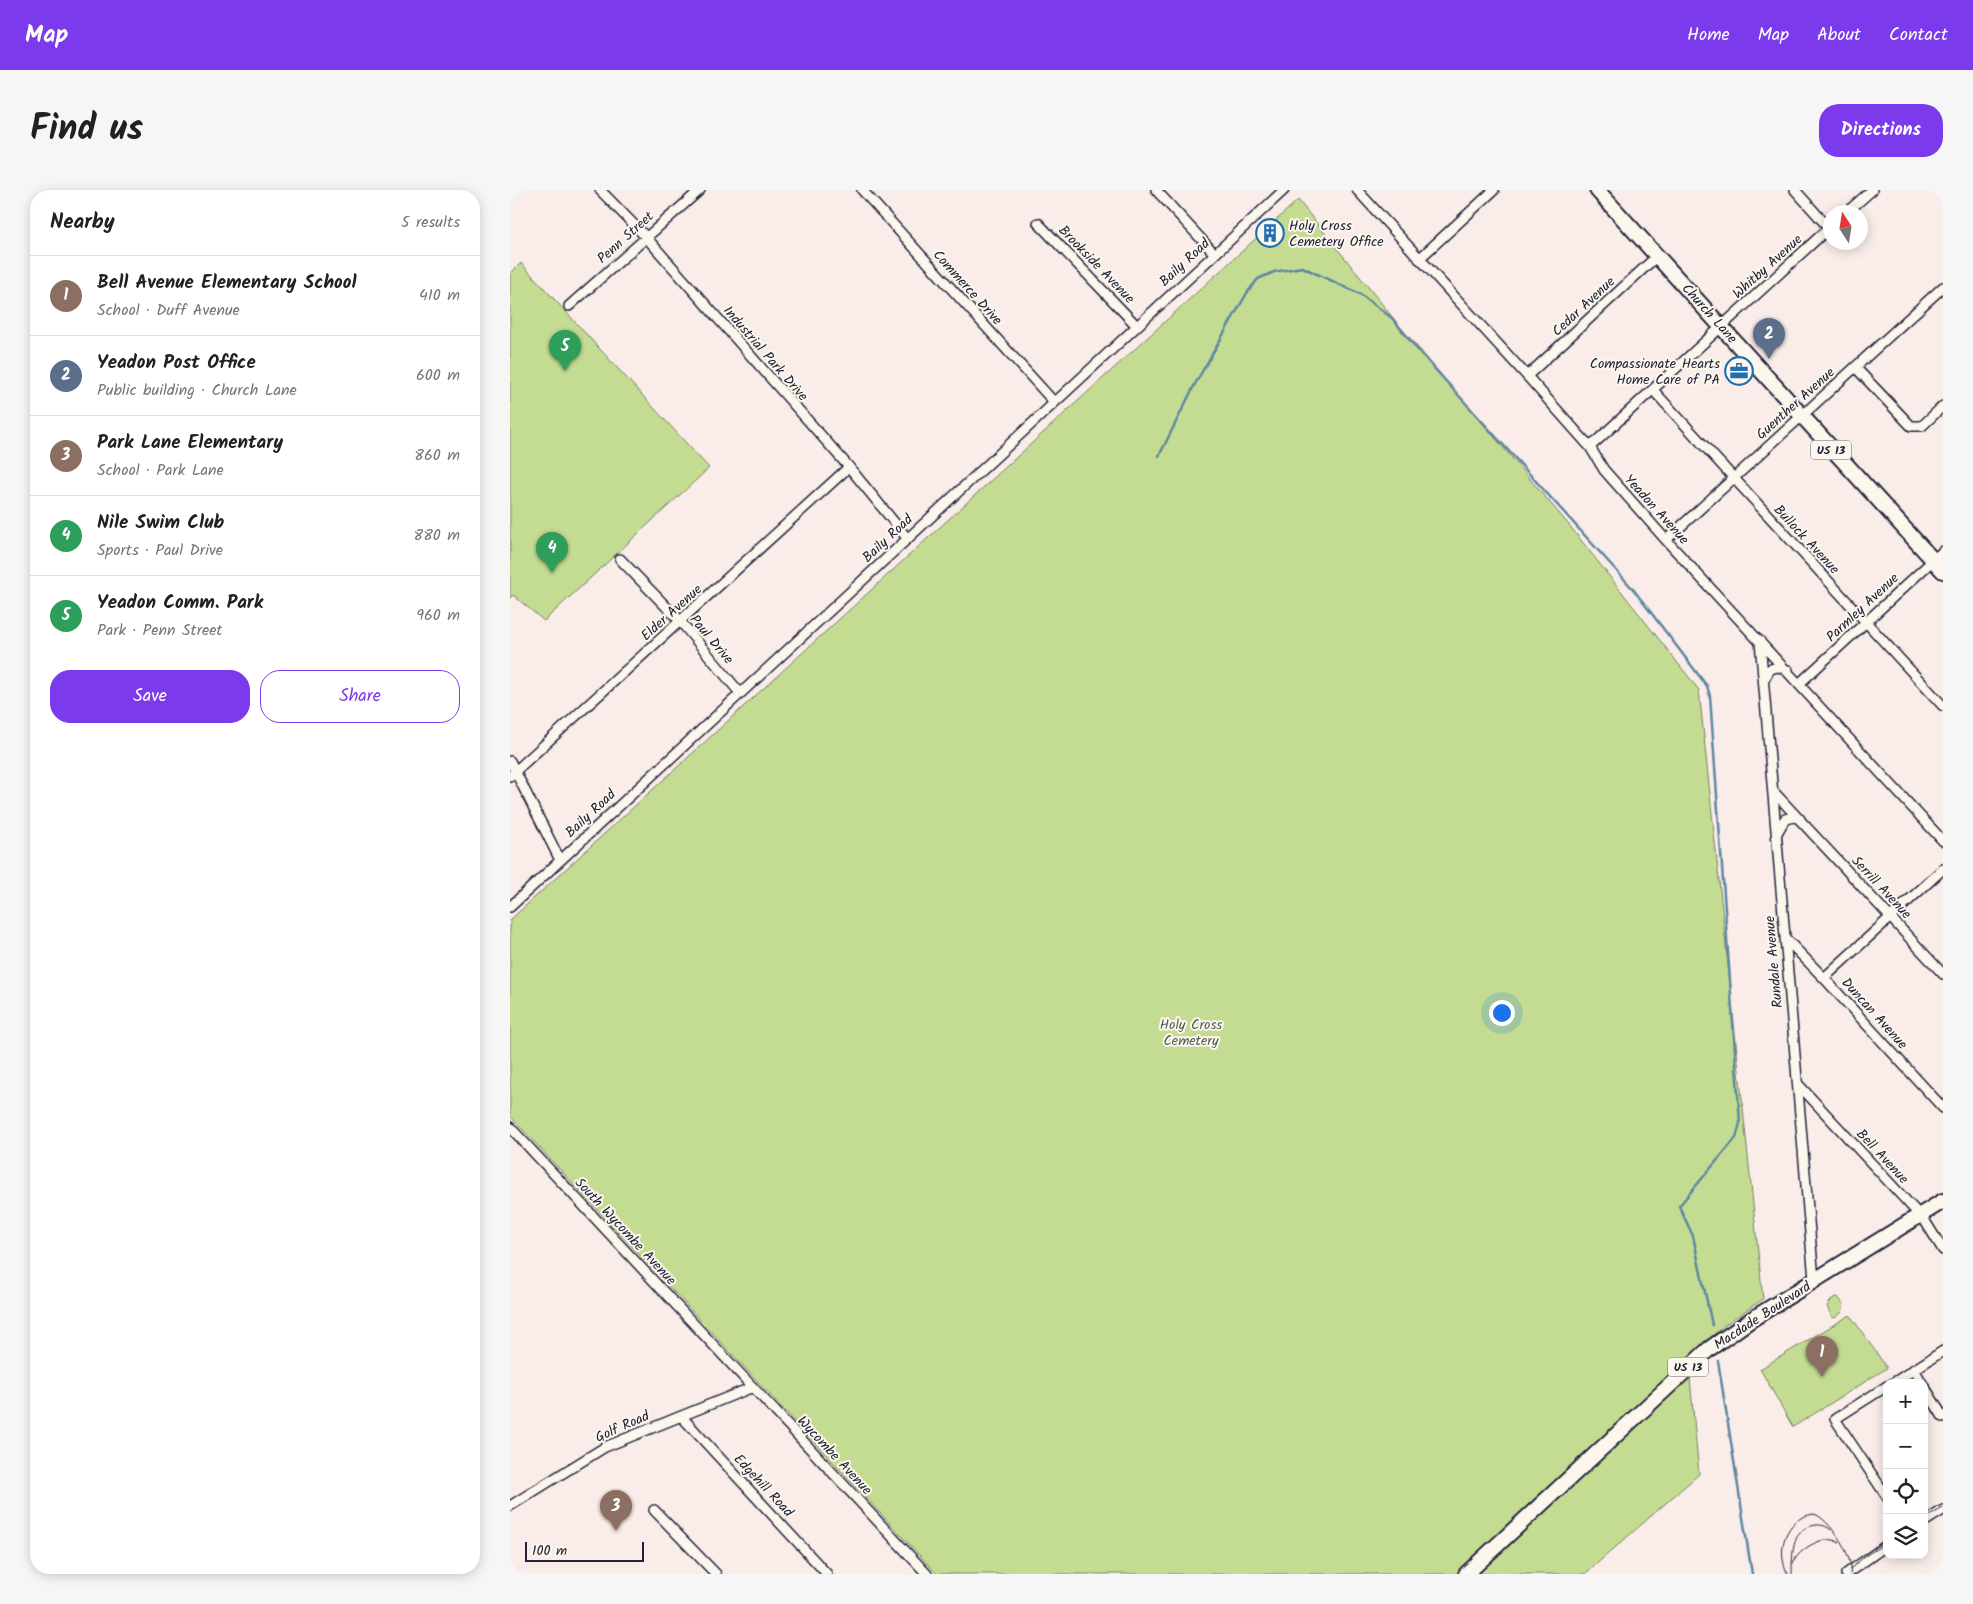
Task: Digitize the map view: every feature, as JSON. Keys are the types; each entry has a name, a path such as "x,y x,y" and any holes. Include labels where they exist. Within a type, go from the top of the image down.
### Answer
{"main road":[{"name":"Church Lane","path":"1597,190 1722,326 1801,416 1938,556 1943,571"},
{"name":"Macdade Boulevard","path":"1466,1574 1709,1349 1814,1280 1943,1201"}],"street":[{"name":"Industrial Park Drive","path":"600,190 645,236 849,467 907,538"},
{"name":"Penn Street","path":"569,306 645,236 700,190"},
{"name":"Commerce Drive","path":"862,190 1054,402"},
{"path":"1156,190 1214,253"},
{"name":"Baily Road","path":"510,907 1136,325 1284,190"},
{"name":"Yeadon Avenue","path":"1357,190 1590,447 1604,470 1666,540 1789,671 1943,841"},
{"path":"1419,259 1494,190"},
{"path":"1795,190 1823,220"},
{"path":"1855,205 1872,190"},
{"name":"Brookside Avenue","path":"1038,223 1136,325"},
{"name":"Whitby Avenue","path":"1590,447 1823,234"},
{"name":"Cedar Avenue","path":"1527,376 1657,256"},
{"name":"Guenther Avenue","path":"1666,540 1943,287"},
{"path":"1854,368 1911,426 1922,426 1943,406"},
{"name":"Bullock Avenue","path":"1653,390 1732,479 1867,622 1943,706"},
{"name":"Elder Avenue","path":"512,773 681,622 849,467"},
{"name":"Parmley Avenue","path":"1800,684 1938,556"},
{"name":"Paul Drive","path":"620,559 681,622 740,694"},
{"name":"Rundale Avenue","path":"1760,641 1814,1280"},
{"path":"1764,680 1768,671 1773,668 1782,667 1789,671"},
{"path":"510,761 512,773 560,860"},
{"name":"Serrill Avenue","path":"1773,791 1943,974"},
{"path":"1776,833 1785,819 1800,818"},
{"path":"1824,978 1943,868"},
{"name":"Duncan Avenue","path":"1785,938 1943,1108"},
{"name":"Bell Avenue","path":"1798,1084 1920,1216 1943,1250"},
{"name":"South Wycombe Avenue","path":"510,1127 722,1354"},
{"path":"1898,1379 1943,1351"},
{"name":"Wycombe Avenue","path":"722,1354 927,1574"},
{"path":"1914,1369 1920,1379"},
{"name":"Golf Road","path":"510,1506 593,1454 753,1387"},
{"path":"1883,1389 1835,1419 1883,1491"},
{"path":"1928,1392 1943,1417"},
{"name":"Edgehill Road","path":"681,1416 827,1574"},
{"path":"654,1510 716,1574"},
{"path":"1928,1519 1943,1510"},
{"path":"1846,1574 1883,1548"}],"green space":[{"name":"Holy Cross Cemetery","path":"1298,200 1398,324 1569,525 1699,690 1763,1299 1727,1323 1688,1357 1699,1474 1585,1574 937,1574 510,1116 510,920"},
{"path":"521,263 709,468 544,621 513,595 510,598 510,274"},
{"path":"1838,1297 1844,1305 1842,1312 1837,1317 1832,1318 1827,1306 1833,1298"},
{"path":"1850,1315 1887,1368 1793,1427 1760,1369"}],"waterway":[{"path":"1159,456 1195,384 1247,293 1258,279 1274,272 1302,267 1360,294 1392,318 1416,348 1633,589 1707,686 1710,696 1740,1123 1736,1138 1679,1206 1693,1236 1712,1325"},
{"path":"1718,1361 1752,1574"}],"tram line":[{"path":"1928,1517 1943,1508"},
{"path":"1788,1574 1782,1556 1785,1537 1796,1522 1814,1514 1827,1523 1840,1540 1849,1559 1850,1574"},
{"path":"1792,1574 1794,1546 1801,1532 1810,1526 1816,1525 1821,1525 1831,1530"},
{"path":"1793,1563 1801,1552 1813,1544 1827,1540 1834,1540 1839,1543"},
{"path":"1849,1570 1865,1556 1883,1545"}],"place":[{"name":"Holy Cross Cemetery Office","path":"1270,233"},
{"name":"Yeadon Post Office","path":"1769,359"},
{"name":"Yeadon Comm. Park","path":"565,371"},
{"name":"Compassionate Hearts Home Care of PA","path":"1739,371"},
{"name":"Nile Swim Club","path":"552,573"},
{"name":"Bell Avenue Elementary School","path":"1822,1377"},
{"name":"Park Lane Elementary","path":"616,1531"}]}
